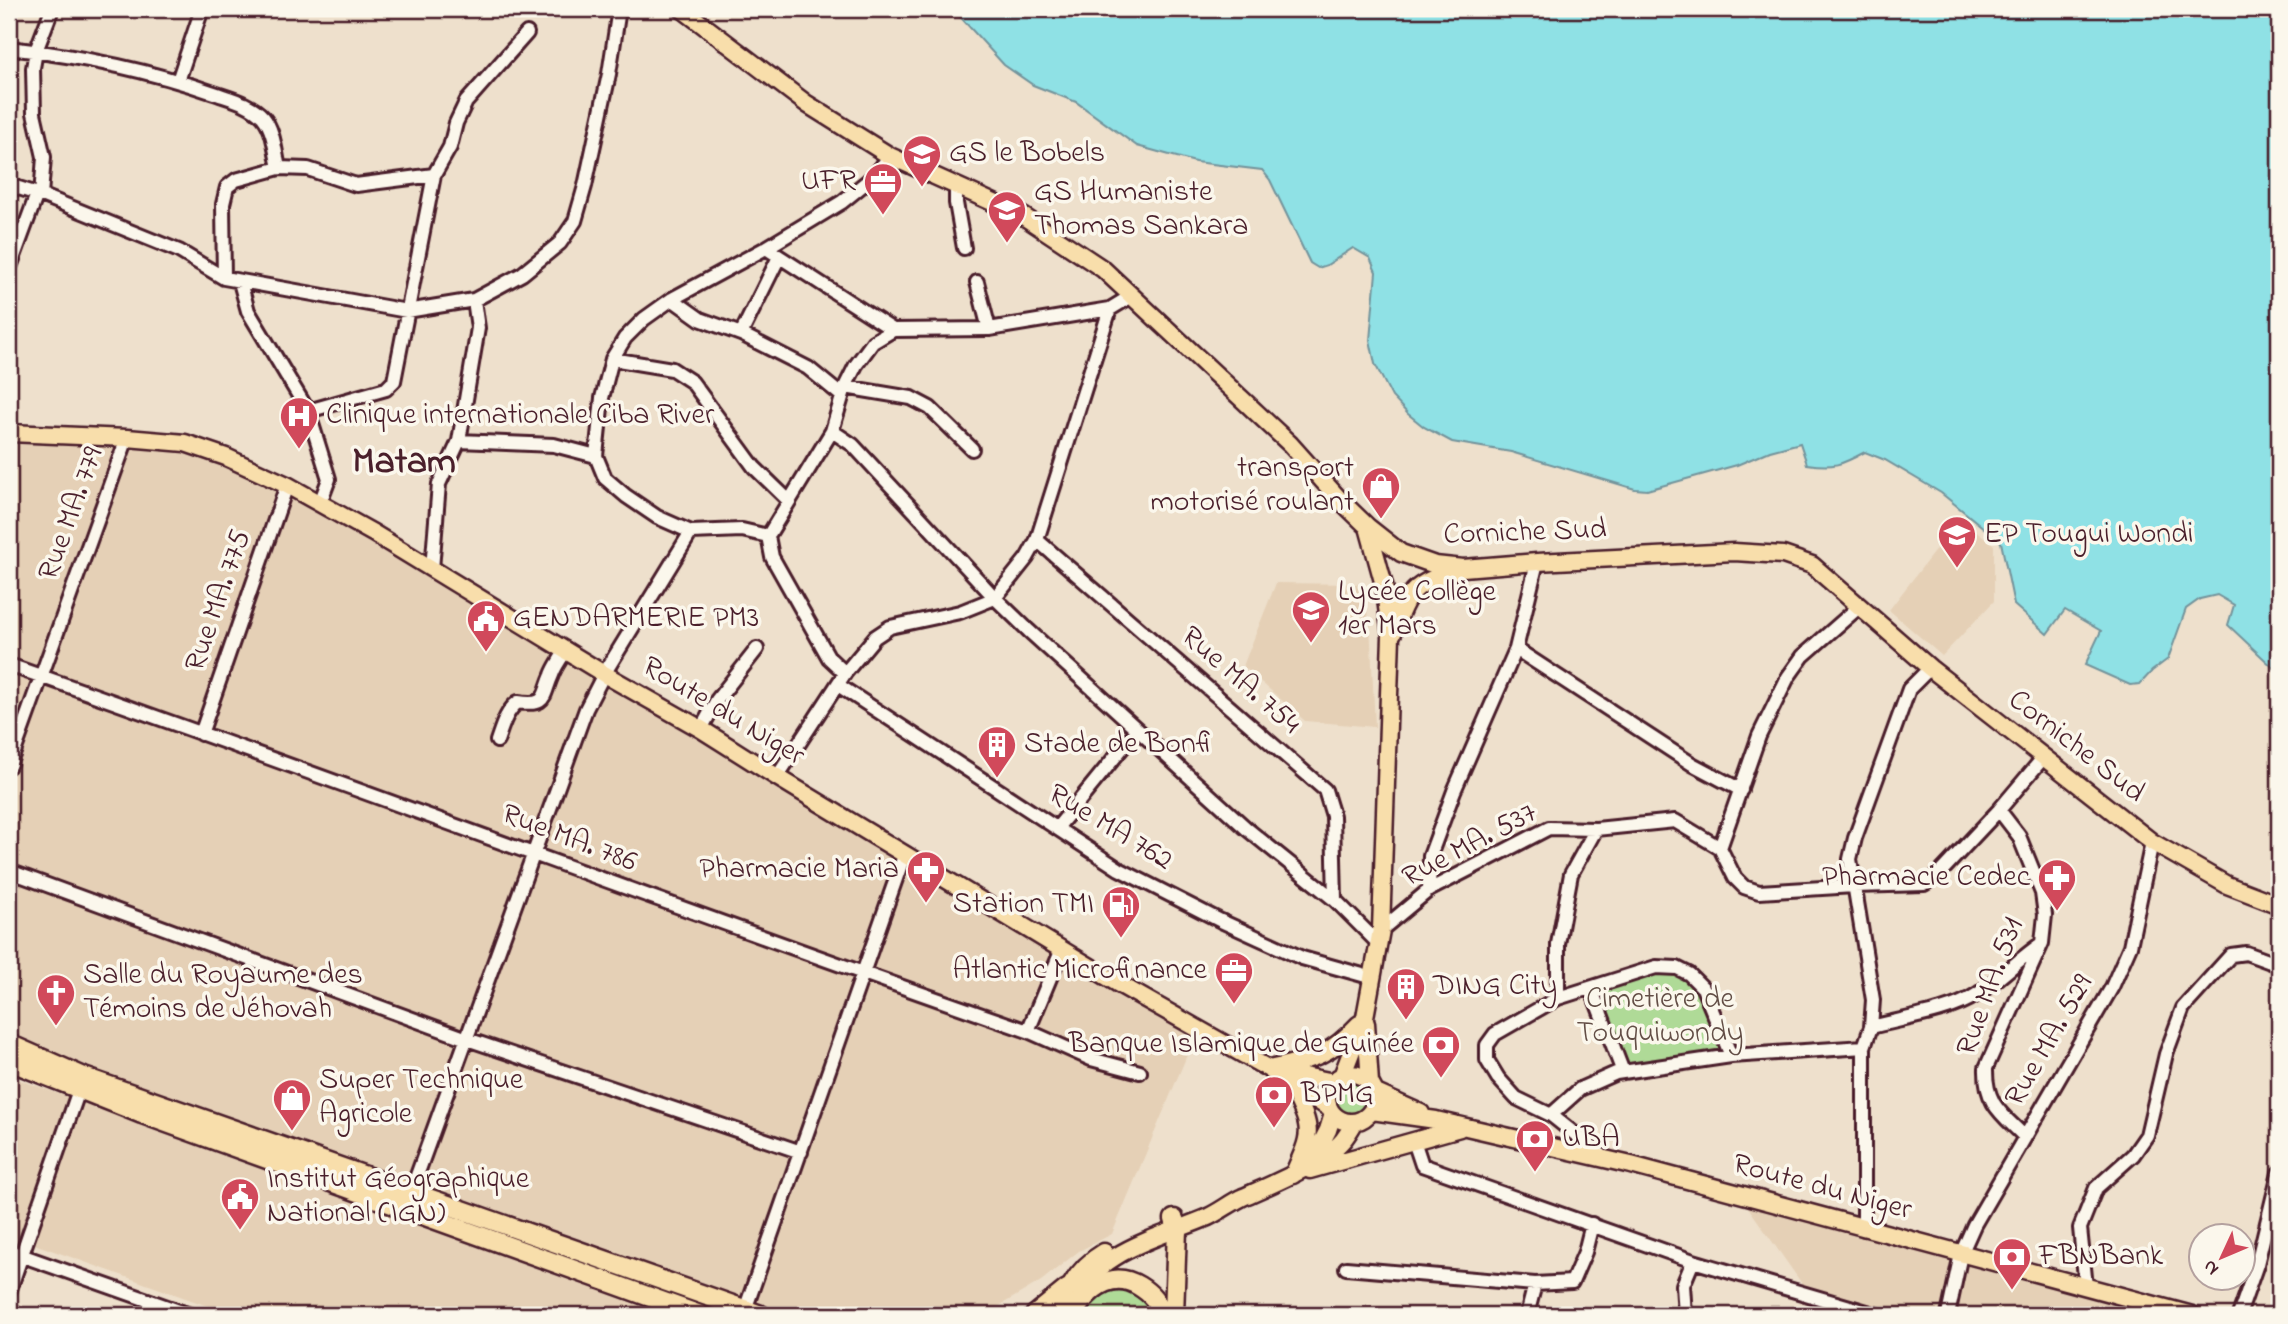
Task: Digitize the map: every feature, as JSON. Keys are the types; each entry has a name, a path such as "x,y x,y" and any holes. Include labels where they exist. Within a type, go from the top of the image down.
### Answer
{"highway":[{"path":"9,1044 84,1077 753,1312"},
{"path":"9,1061 299,1172 700,1315"},
{"path":"1174,1315 1175,1224"},
{"path":"1071,1315 1082,1298 1097,1286 1111,1279 1121,1278 1132,1281 1151,1293 1163,1315"},
{"path":"1035,1315 1068,1289"}],"main road":[{"name":"Corniche Sud","path":"682,9 807,104 890,156 1023,216 1083,253 1133,295 1290,444 1368,527 1401,554 1436,565 1463,568 1734,552 1783,555 1812,565 1930,668 2152,842 2227,885 2279,905"},
{"name":"Route du Niger","path":"9,433 185,443 226,457 287,485 701,729 777,778 1062,949 1269,1069 1331,1111"},
{"path":"1309,1164 1328,1130 1331,1111 1328,1094 1338,1079 1366,1017 1380,937 1391,636 1384,585 1368,527"},
{"path":"1391,636 1404,601 1420,585 1463,568"},
{"path":"1269,1069 1312,1059 1328,1052 1366,1017"},
{"path":"1293,1175 1343,1141 1355,1122 1371,1111 1375,1099 1366,1017"},
{"name":"Route du Niger","path":"1269,1069 1338,1079"},
{"path":"1338,1079 1357,1075 1372,1088"},
{"path":"1292,1085 1309,1129 1308,1143 1293,1175"},
{"name":"Route du Niger","path":"1372,1088 1436,1120"},
{"path":"1331,1111 1339,1119 1355,1122"},
{"name":"Route du Niger","path":"1371,1111 1436,1120 1608,1160 2192,1315"},
{"path":"1060,1315 1068,1289 1081,1269 1097,1256 1175,1224 1210,1216 1237,1200 1293,1175 1463,1127"},
{"path":"1071,1315 1086,1281 1101,1266 1175,1224"}],"street":[{"path":"9,270 39,194 44,157 34,113 33,68 36,51 52,9"},
{"path":"178,81 202,9"},
{"path":"9,186 39,194 179,251 224,278 240,282 407,311 474,300 522,274 560,243 575,221 610,74 619,9"},
{"path":"308,411 386,389 394,381 433,175 450,147 456,122 466,102 527,33"},
{"path":"9,48 116,65 178,81 248,105 262,116 270,128 279,168"},
{"path":"890,156 874,176 842,202 766,248 672,299 644,318 625,338 612,359 602,398 596,456 605,478 625,496 657,517 691,532 743,530 768,536 832,431 843,391 856,365 873,342 893,330 989,328 1110,309 1133,295"},
{"path":"224,278 223,204 227,187 236,180 279,168 308,169 356,185 433,175"},
{"path":"956,184 956,203 964,248"},
{"path":"766,248 893,330"},
{"path":"741,334 779,257"},
{"path":"240,282 248,311 308,411 329,480 320,503"},
{"path":"977,282 989,328"},
{"path":"672,299 700,319 741,334 808,368 843,391 911,398 930,408 972,449"},
{"path":"432,569 439,485 459,441 478,328 474,300"},
{"path":"777,778 864,648 890,627 960,612 995,598 1027,558 1037,540 1110,309"},
{"path":"612,359 672,369 692,382 754,467 789,501"},
{"path":"832,431 853,445 995,598 1137,730 1247,829 1380,937"},
{"name":"Rue MA. 779","path":"9,766 127,438"},
{"path":"459,441 554,445 596,456"},
{"name":"Rue MA. 775","path":"201,734 287,485"},
{"path":"411,1192 586,709 604,674 691,532"},
{"name":"Rue MA 762","path":"768,536 772,557 841,679 1119,869 1221,921 1302,958 1373,978"},
{"name":"Rue MA. 754","path":"1037,540 1325,790 1333,816 1335,900"},
{"path":"1429,890 1430,856 1454,790 1516,649 1537,562"},
{"path":"1860,606 1803,656 1788,677 1759,736 1720,848 1735,877 1744,887 1759,892 1924,884 1937,876 2043,758"},
{"path":"497,741 513,705 518,702 540,702 546,696 551,675 566,649"},
{"path":"701,729 717,700 757,649"},
{"path":"1516,649 1692,764 1741,790"},
{"name":"Rue MA. 786","path":"9,665 1027,1031 1091,1059 1140,1072"},
{"path":"1864,1229 1864,1047 1871,1027 1873,1000 1850,859 1855,838 1909,689 1930,668"},
{"path":"1057,828 1137,730"},
{"name":"Rue MA. 531","path":"1999,810 2019,836 2042,893 2045,915 2042,943 1986,1068 1985,1085 1996,1108 2025,1137"},
{"name":"Rue MA. 537","path":"1380,937 1429,890 1549,828 1596,829 1675,821 1720,848"},
{"path":"1558,998 1558,944 1571,874 1596,829"},
{"name":"Rue MA. 529","path":"1948,1315 1961,1254 1974,1225 2112,987 2130,946 2152,842"},
{"path":"753,1312 801,1152 905,853"},
{"path":"9,871 467,1039 801,1152"},
{"path":"1871,1027 1957,1005 1976,995 2042,943"},
{"path":"1027,1031 1062,949"},
{"path":"2086,1287 2080,1228 2096,1188 2133,1154 2147,1135 2166,1054 2183,1008 2231,954 2246,953 2279,965"},
{"path":"1608,1160 1551,1115 1516,1098 1507,1088 1487,1060 1487,1045 1495,1034 1558,998 1656,967 1677,968 1689,974 1703,988 1731,1056"},
{"path":"1591,988 1623,1072"},
{"path":"1551,1115 1580,1089 1616,1073 1731,1056 1864,1047"},
{"path":"9,1292 79,1090"},
{"path":"1414,1141 1422,1165 1693,1261 1877,1315"},
{"path":"2239,1315 2256,1264 2279,1173"},
{"path":"1346,1268 1535,1284 1572,1282 1585,1252 1592,1224"},
{"path":"9,1251 190,1315"},
{"path":"1685,1315 1683,1285 1693,1261"},
{"path":"1527,1315 1535,1284"}],"shaded area":[{"path":"9,433 185,443 287,485 1198,1029 1112,1234 1079,1251 1041,1281 984,1315 786,1315 629,1266 123,1080 9,1035"},
{"name":"EP Tougui Wondi","path":"1960,518 1994,545 1994,601 1942,656 1889,610"},
{"name":"Lycée Collège 1er Mars","path":"1276,583 1359,584 1370,623 1375,727 1305,721 1243,666"},
{"path":"9,1076 679,1315 233,1315 9,1235"},
{"path":"1743,1200 2185,1315 1824,1315"}],"green space":[{"name":"Cimetière de Touquiwondy","path":"1677,968 1701,991 1727,1054 1625,1069 1595,991 1658,969"},
{"path":"1351,1077 1366,1083 1372,1098 1366,1113 1351,1119 1336,1113 1330,1098 1336,1083"},
{"path":"1133,1286 1157,1315 1079,1315 1096,1289"}],"water":[{"path":"953,9 2279,9 2279,673 2228,625 2234,605 2217,595 2200,599 2186,609 2168,659 2140,684 2130,685 2085,665 2101,631 2065,610 2047,634 2014,605 2001,542 1941,493 1885,460 1865,452 1837,464 1807,464 1800,443 1770,451 1737,465 1647,490 1635,489 1511,452 1452,442 1424,427 1408,414 1392,397 1375,364 1370,340 1376,272 1370,258 1353,248 1318,268 1310,263 1270,180 1262,170 1195,162 1137,146 1076,102 1033,85 1004,65"}],"place":[{"name":"GS le Bobels","path":"922,188"},
{"name":"UFR","path":"883,216"},
{"name":"GS Humaniste Thomas Sankara","path":"1007,244"},
{"name":"Clinique internationale Ciba River","path":"299,450"},
{"name":"transport motorisé roulant","path":"1381,520"},
{"name":"EP Tougui Wondi","path":"1957,569"},
{"name":"Lycée Collège 1er Mars","path":"1311,644"},
{"name":"GENDARMERIE PM3","path":"486,653"},
{"name":"Stade de Bonfi","path":"997,779"},
{"name":"Pharmacie Maria","path":"926,904"},
{"name":"Pharmacie Cedec","path":"2057,912"},
{"name":"Station TMI","path":"1121,939"},
{"name":"Atlantic Microfinance","path":"1234,1005"},
{"name":"DING City","path":"1406,1021"},
{"name":"Salle du Royaume des Témoins de Jéhovah","path":"56,1027"},
{"name":"Banque Islamique de Guinée","path":"1441,1079"},
{"name":"BPMG","path":"1274,1129"},
{"name":"Super Technique Agricole","path":"292,1132"},
{"name":"UBA","path":"1535,1173"},
{"name":"Institut Géographique National (IGN)","path":"240,1231"},
{"name":"FBNBank","path":"2012,1291"}],"district":[{"name":"Matam","path":"404,463"}]}
